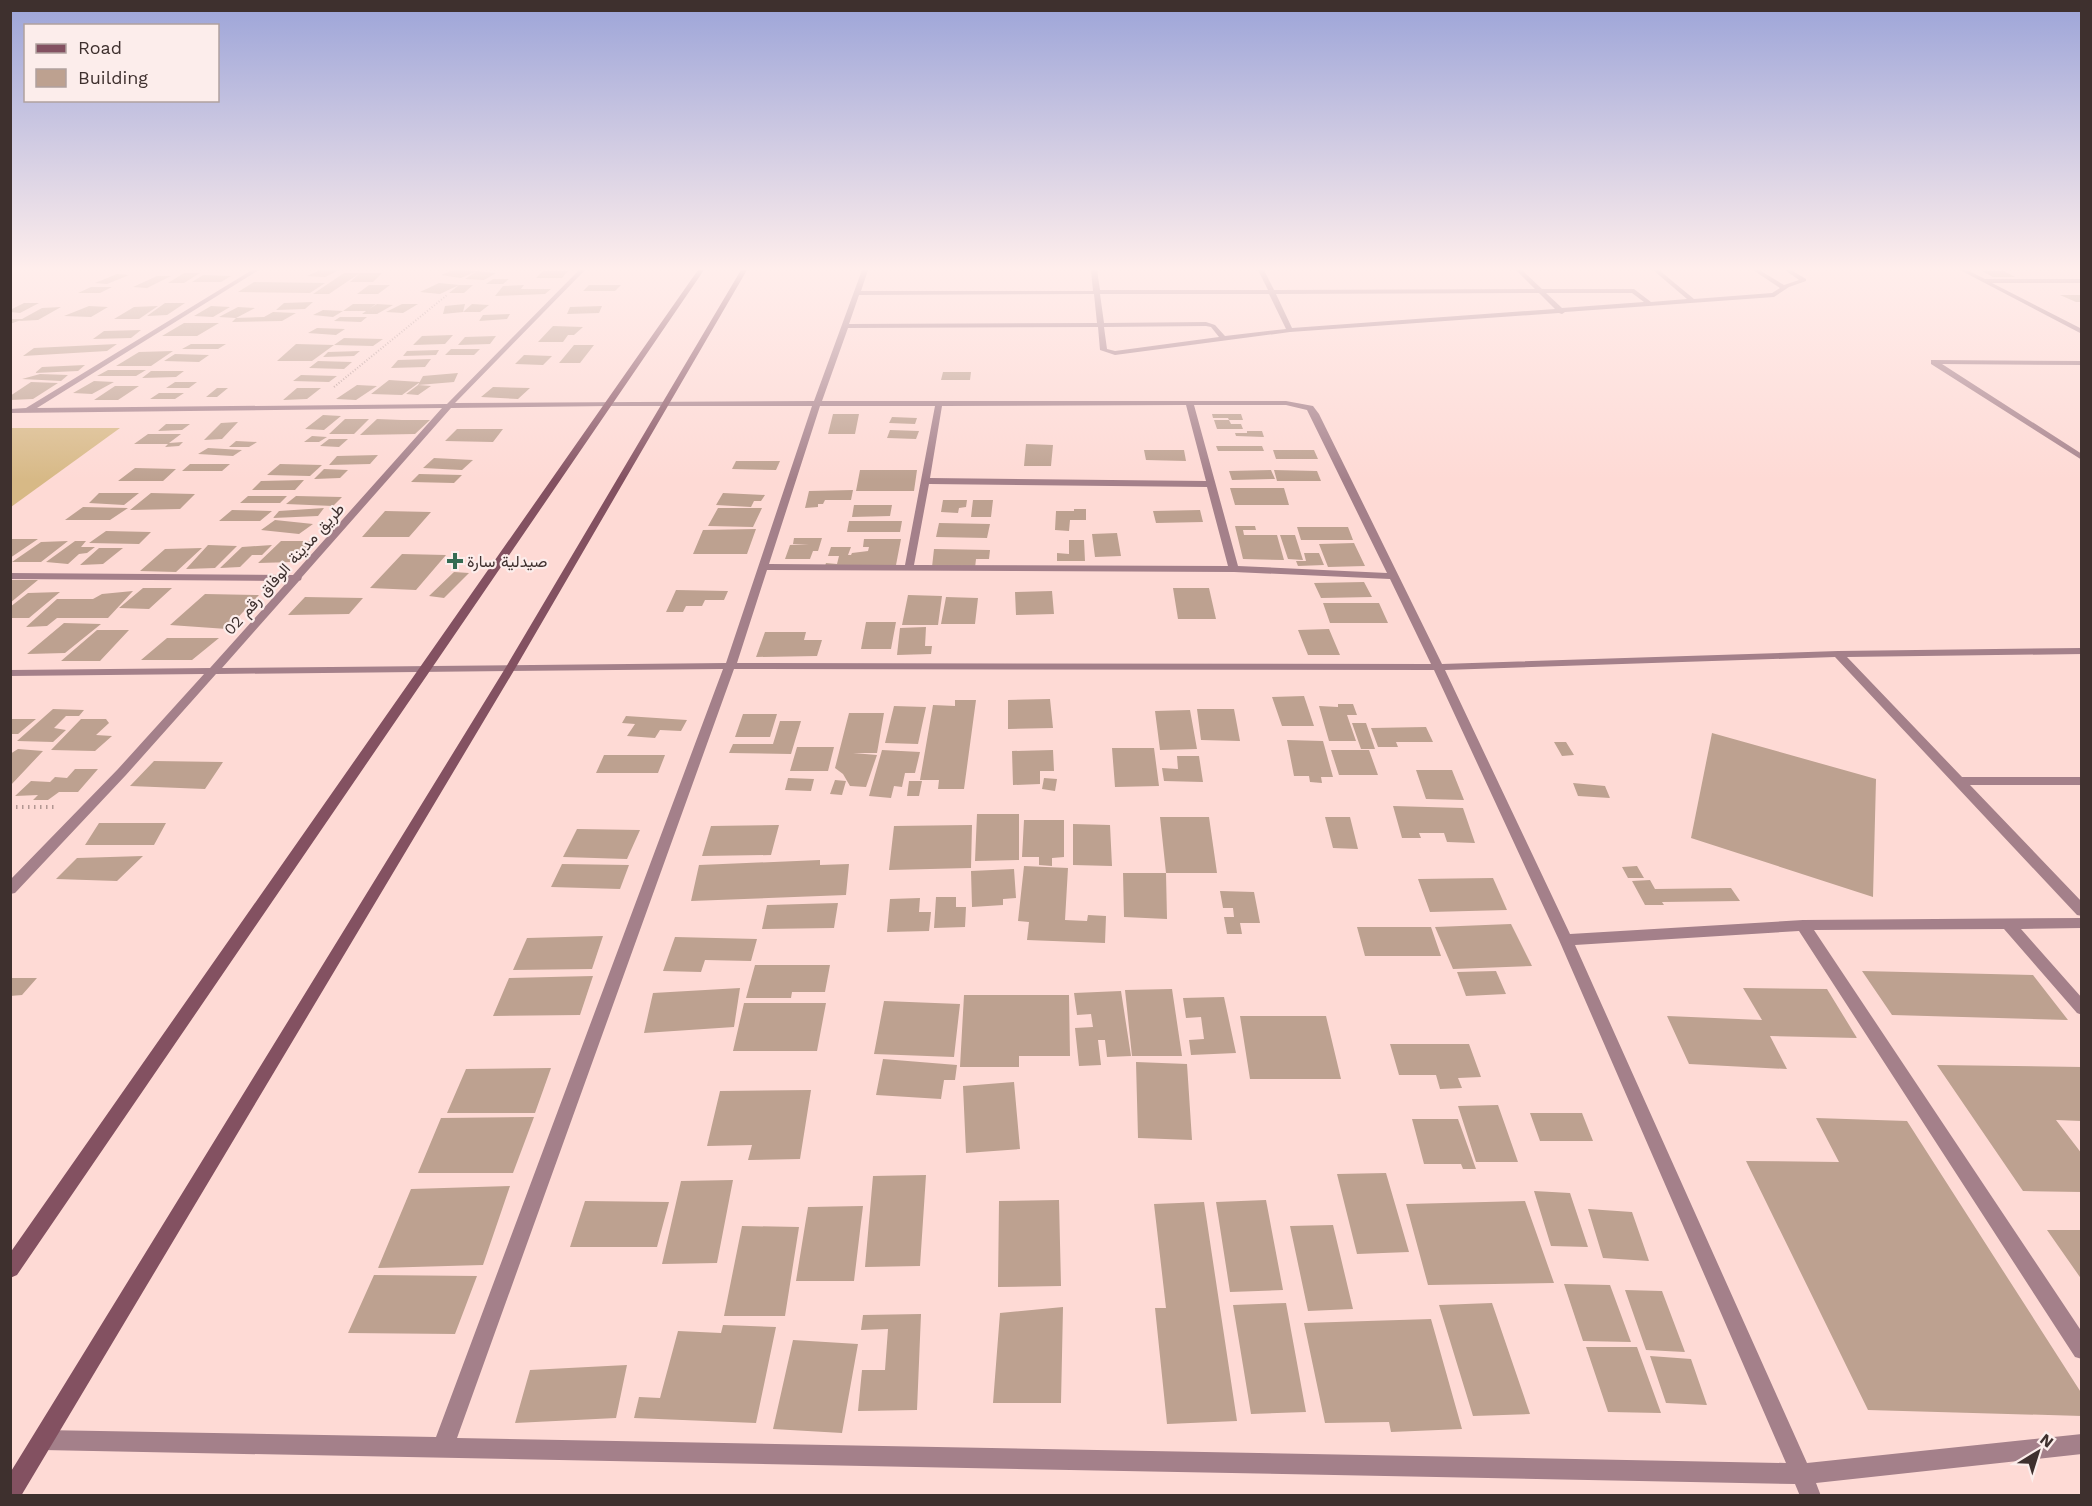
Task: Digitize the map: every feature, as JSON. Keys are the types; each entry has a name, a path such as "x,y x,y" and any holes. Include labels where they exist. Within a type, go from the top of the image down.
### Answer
{"street":[{"path":"27,411 142,340"},
{"name":"طريق مدينة الوفاق رقم 02","path":"10,889 90,808 298,578 447,407 513,340"},
{"path":"10,1269 652,340"},
{"path":"10,1494 511,667 703,340"},
{"path":"443,1447 730,666 840,340"},
{"path":"1103,340 1104,350 1111,353 1214,340"},
{"path":"2082,363 1934,362 2082,458"},
{"path":"10,411 608,404 939,403 1286,403 1310,408 1315,414 1438,667 1566,940 1811,1496"},
{"path":"909,568 939,403"},
{"path":"1189,403 1234,569"},
{"path":"926,481 1212,484"},
{"path":"763,567 1234,569 1394,576"},
{"path":"10,576 298,578"},
{"path":"10,673 214,669 730,666 1438,667 1838,654 2082,651"},
{"path":"1838,654 2082,911"},
{"path":"1959,781 2082,781"},
{"path":"1566,940 1803,925 2082,923"},
{"path":"2008,924 2082,1009"},
{"path":"1803,925 2082,1350"},
{"path":"43,1440 1801,1474 2082,1444"}],"path":[{"path":"308,409 392,340"},
{"path":"10,807 90,808"}],"shaded area":[{"path":"11,428 120,428 11,507"}],"building":[{"path":"341,340 381,340 373,346 334,345"},
{"path":"418,340 448,340 445,344 413,345"},
{"path":"462,340 493,340 490,344 458,345"},
{"path":"540,340 564,340 563,342 538,342"},
{"path":"117,344 107,351 23,356 34,348"},
{"path":"191,344 226,344 218,349 182,349"},
{"path":"296,344 334,345 312,361 277,361"},
{"path":"574,345 594,345 580,363 559,363"},
{"path":"451,349 480,349 474,355 445,355"},
{"path":"439,350 436,355 403,356 407,351"},
{"path":"173,351 151,366 116,366 139,352"},
{"path":"360,351 354,356 323,357 328,352"},
{"path":"175,354 209,355 199,362 164,361"},
{"path":"524,355 552,356 543,365 515,364"},
{"path":"431,359 425,367 391,368 398,360"},
{"path":"318,361 352,362 344,369 309,368"},
{"path":"85,365 78,371 35,373 42,367"},
{"path":"108,370 146,370 136,376 97,376"},
{"path":"151,371 184,371 176,377 142,378"},
{"path":"943,372 971,372 970,380 941,380"},
{"path":"458,373 454,382 418,385 423,376"},
{"path":"40,374 68,375 61,381 22,379"},
{"path":"301,375 337,376 329,382 293,381"},
{"path":"389,380 420,382 402,395 371,394"},
{"path":"94,381 114,382 92,394 73,393"},
{"path":"31,382 58,383 33,399 10,400 10,396"},
{"path":"175,382 197,382 189,388 166,388"},
{"path":"357,385 377,386 356,400 336,399"},
{"path":"418,385 431,386 418,395 406,394"},
{"path":"115,386 139,386 118,400 94,400"},
{"path":"493,387 530,388 518,399 481,397"},
{"path":"217,388 228,388 217,397 206,397"},
{"path":"297,388 321,388 307,399 283,400"},
{"path":"159,393 184,393 175,399 150,399"},
{"path":"833,414 859,414 855,434 828,434"},
{"path":"1212,414 1241,414 1243,420 1213,418"},
{"path":"323,415 341,416 324,430 305,429"},
{"path":"892,417 917,418 915,424 889,423"},
{"path":"345,419 369,419 354,434 329,434"},
{"path":"377,419 430,420 415,434 360,435"},
{"path":"1214,420 1229,420 1231,424 1241,424 1243,429 1217,429"},
{"path":"238,422 222,439 204,440 221,423"},
{"path":"166,424 190,424 182,430 158,431"},
{"path":"457,429 503,429 493,442 445,441"},
{"path":"890,430 919,431 916,439 887,438"},
{"path":"1247,431 1262,431 1264,437 1236,436 1235,433 1247,433"},
{"path":"148,434 181,434 169,443 183,442 179,446 165,447 168,444 134,444"},
{"path":"312,436 327,437 319,442 304,442"},
{"path":"329,439 348,439 339,447 320,446"},
{"path":"236,441 257,442 249,447 229,447"},
{"path":"1026,444 1053,445 1051,466 1024,466"},
{"path":"1216,446 1262,446 1264,451 1218,451"},
{"path":"208,448 242,450 233,456 198,454"},
{"path":"1144,450 1184,450 1186,461 1146,460"},
{"path":"1273,450 1314,450 1318,459 1276,459"},
{"path":"378,455 370,464 329,465 337,456"},
{"path":"434,458 473,460 462,470 423,468"},
{"path":"736,461 780,461 776,470 732,469"},
{"path":"190,464 230,464 222,471 182,471"},
{"path":"280,464 322,465 310,476 267,475"},
{"path":"135,468 176,469 163,481 118,481"},
{"path":"324,469 348,470 340,478 314,479"},
{"path":"860,470 917,470 914,491 856,491"},
{"path":"1271,470 1275,479 1232,480 1229,471"},
{"path":"1274,470 1317,471 1321,481 1277,481"},
{"path":"419,474 462,475 454,483 411,482"},
{"path":"304,480 295,490 252,490 261,481"},
{"path":"1230,488 1284,488 1289,505 1235,505"},
{"path":"853,490 851,500 825,500 823,504 818,504 818,507 805,508 809,491"},
{"path":"99,493 139,493 124,505 89,503"},
{"path":"151,493 195,494 180,509 130,510"},
{"path":"723,493 765,495 761,501 754,501 751,507 716,505"},
{"path":"248,496 287,496 280,503 240,503"},
{"path":"296,496 342,497 333,506 286,504"},
{"path":"943,500 967,500 966,507 959,508 958,513 941,512"},
{"path":"973,500 993,500 991,517 971,517"},
{"path":"854,505 892,505 890,516 852,517"},
{"path":"83,507 128,508 110,520 65,520"},
{"path":"324,508 318,516 273,518 279,511"},
{"path":"718,508 762,508 753,527 708,526"},
{"path":"1074,509 1086,509 1086,520 1070,520 1069,531 1055,530 1056,511 1074,511"},
{"path":"232,510 272,511 260,521 219,521"},
{"path":"1200,510 1203,522 1156,523 1153,511"},
{"path":"385,511 431,512 409,537 362,537"},
{"path":"275,520 313,524 299,534 261,530"},
{"path":"849,521 902,521 900,532 847,532"},
{"path":"939,523 990,524 987,538 936,537"},
{"path":"1235,526 1255,526 1256,530 1243,530 1244,535 1277,535 1284,560 1243,559"},
{"path":"1297,527 1348,527 1353,540 1301,540"},
{"path":"756,529 747,554 693,554 703,530"},
{"path":"106,531 151,532 139,544 89,543"},
{"path":"1117,533 1121,556 1095,557 1092,534"},
{"path":"1280,535 1295,535 1303,560 1288,559"},
{"path":"794,538 822,538 818,551 813,551 810,559 785,559 790,545 809,544 793,544"},
{"path":"10,539 38,539 10,558"},
{"path":"864,539 901,539 896,565 825,566 826,563 837,564 839,556 828,556 831,547 851,547 848,555 868,551 869,547 863,547"},
{"path":"1069,540 1084,540 1085,561 1057,561 1057,553 1069,554"},
{"path":"68,541 41,562 12,562 41,542"},
{"path":"75,541 86,541 81,547 95,547 87,553 79,554 68,564 46,562"},
{"path":"281,541 316,541 294,562 258,563"},
{"path":"1354,543 1365,566 1328,567 1319,544"},
{"path":"208,545 237,546 215,568 186,569"},
{"path":"272,545 262,555 252,555 240,567 220,568 242,547"},
{"path":"99,548 123,548 103,564 80,565"},
{"path":"202,548 176,572 140,571 165,549"},
{"path":"934,549 990,550 989,559 976,559 975,568 932,567"},
{"path":"1304,553 1319,553 1324,565 1298,566 1296,561 1306,561"},
{"path":"402,554 446,555 416,590 370,588"},
{"path":"454,572 469,573 444,598 429,596"},
{"path":"10,580 38,580 10,603"},
{"path":"1364,582 1372,597 1321,598 1314,583"},
{"path":"143,588 172,588 149,609 119,608"},
{"path":"1173,588 1209,588 1216,619 1178,619"},
{"path":"676,590 728,591 724,600 705,600 702,606 686,606 683,612 666,612"},
{"path":"133,591 108,618 57,618 47,626 26,627 57,599 93,599 102,594"},
{"path":"1052,591 1054,614 1016,615 1015,592"},
{"path":"60,592 29,618 10,618 10,607 28,593"},
{"path":"205,594 259,595 227,629 170,625"},
{"path":"908,595 942,596 938,625 902,625"},
{"path":"305,597 363,598 349,614 288,615"},
{"path":"946,597 978,598 975,624 941,624"},
{"path":"1323,603 1379,603 1388,623 1330,623"},
{"path":"866,622 896,622 891,649 861,649"},
{"path":"64,623 101,624 65,653 27,654"},
{"path":"926,627 925,646 932,646 931,654 897,655 900,628"},
{"path":"1329,629 1340,655 1308,655 1298,630"},
{"path":"97,630 129,630 100,661 61,661"},
{"path":"765,632 806,632 804,640 822,640 817,656 756,657"},
{"path":"167,638 219,638 192,660 141,660"},
{"path":"1304,696 1314,726 1282,726 1272,697"},
{"path":"1050,699 1053,728 1008,729 1008,700"},
{"path":"955,700 976,700 964,789 938,789 939,780 920,780 933,705 955,706"},
{"path":"1338,704 1353,704 1357,715 1347,715 1356,741 1329,741 1319,706 1338,707"},
{"path":"894,706 926,707 918,744 885,743"},
{"path":"53,709 84,710 79,716 66,716 54,728 66,730 53,742 17,741"},
{"path":"1197,709 1234,709 1240,741 1201,740"},
{"path":"1190,710 1197,749 1160,750 1155,711"},
{"path":"849,713 884,713 877,753 853,753 877,755 866,787 850,786 843,774 835,768"},
{"path":"743,714 777,714 770,737 735,737"},
{"path":"626,716 687,720 681,731 660,730 655,738 627,736 635,724 622,723"},
{"path":"10,719 36,719 18,734 10,734"},
{"path":"81,719 106,719 109,723 96,735 112,736 95,751 51,750"},
{"path":"780,721 801,721 791,754 729,753 733,744 773,744"},
{"path":"1352,723 1366,723 1375,749 1361,749"},
{"path":"1426,727 1433,742 1396,742 1398,747 1378,747 1371,728"},
{"path":"1712,733 1876,779 1873,897 1691,838"},
{"path":"1287,740 1323,741 1333,777 1321,777 1322,783 1310,782 1309,776 1294,776"},
{"path":"1554,742 1566,742 1574,755 1562,756"},
{"path":"797,747 834,747 828,771 790,771"},
{"path":"1112,748 1154,748 1159,786 1115,787"},
{"path":"18,749 43,751 10,786 10,754"},
{"path":"882,750 920,752 915,773 905,773 902,787 894,786 891,798 869,796"},
{"path":"1053,750 1054,771 1040,771 1040,784 1013,785 1012,751"},
{"path":"1331,750 1369,750 1378,775 1339,775"},
{"path":"604,755 665,755 658,773 596,773"},
{"path":"1177,756 1199,756 1203,782 1164,781 1162,768 1178,769"},
{"path":"154,761 223,762 205,789 130,786"},
{"path":"75,769 98,769 78,792 59,792 48,800 33,800 38,795 15,796 31,781 50,782 55,777 67,778"},
{"path":"1416,770 1452,770 1464,800 1426,799"},
{"path":"788,778 814,779 811,791 785,790"},
{"path":"1044,778 1057,779 1055,791 1042,789"},
{"path":"835,780 846,781 842,795 830,794"},
{"path":"909,781 922,781 919,796 907,796"},
{"path":"1573,783 1605,786 1610,798 1578,796"},
{"path":"1393,806 1463,808 1475,843 1447,842 1444,833 1419,833 1421,838 1402,838"},
{"path":"977,814 1019,814 1019,860 975,861"},
{"path":"1160,817 1209,817 1217,873 1166,873"},
{"path":"1325,817 1350,817 1358,849 1333,848"},
{"path":"1024,820 1064,820 1064,857 1052,858 1052,866 1039,865 1039,857 1022,857"},
{"path":"99,823 166,823 154,845 85,845"},
{"path":"1073,824 1110,825 1112,866 1073,865"},
{"path":"779,825 771,855 702,856 711,826"},
{"path":"972,825 971,868 889,870 894,826"},
{"path":"577,829 640,830 627,859 563,857"},
{"path":"143,856 117,881 56,879 77,858"},
{"path":"820,860 820,865 849,864 846,895 691,901 699,865"},
{"path":"562,864 629,865 620,889 551,887"},
{"path":"1024,866 1068,868 1065,920 1087,921 1088,915 1106,916 1105,943 1027,940 1029,922 1018,921"},
{"path":"1637,866 1644,878 1628,878 1622,867"},
{"path":"1014,869 1016,898 1003,899 1003,905 972,907 971,871"},
{"path":"1123,873 1166,873 1167,919 1124,917"},
{"path":"1493,878 1507,910 1430,912 1418,879"},
{"path":"1650,880 1655,889 1731,888 1740,901 1662,902 1664,905 1645,905 1632,881"},
{"path":"1220,891 1254,892 1260,923 1240,923 1242,934 1227,934 1224,917 1234,917 1233,908 1223,908"},
{"path":"936,897 956,897 956,907 966,907 965,927 934,928"},
{"path":"920,898 919,912 931,912 929,931 887,932 890,899"},
{"path":"838,903 834,928 762,929 767,905"},
{"path":"1511,924 1532,966 1453,969 1435,927"},
{"path":"1357,927 1431,927 1441,956 1365,956"},
{"path":"603,936 592,969 513,970 527,938"},
{"path":"675,937 757,939 751,961 705,960 701,972 663,971"},
{"path":"755,965 830,965 825,992 792,992 791,998 746,998"},
{"path":"1496,971 1506,994 1466,996 1457,972"},
{"path":"1862,971 2033,975 2068,1020 1892,1015"},
{"path":"593,976 580,1015 493,1016 509,978"},
{"path":"10,978 37,978 22,995 10,996"},
{"path":"740,988 734,1027 644,1033 653,993"},
{"path":"1743,988 1827,989 1857,1038 1770,1036 1787,1069 1689,1064 1667,1016 1762,1020"},
{"path":"1172,989 1182,1056 1132,1056 1125,990"},
{"path":"1121,991 1131,1056 1107,1057 1105,1040 1098,1040 1101,1065 1079,1066 1075,1028 1093,1027 1091,1014 1077,1015 1074,993"},
{"path":"964,995 1069,995 1070,1056 1019,1056 1019,1067 960,1067"},
{"path":"1224,997 1236,1053 1191,1055 1189,1040 1204,1039 1201,1017 1186,1018 1183,998"},
{"path":"884,1001 960,1004 954,1057 874,1054"},
{"path":"744,1003 826,1003 817,1051 733,1051"},
{"path":"1240,1016 1326,1016 1341,1079 1250,1079"},
{"path":"1390,1044 1469,1044 1481,1077 1458,1078 1462,1088 1440,1089 1436,1075 1399,1075"},
{"path":"883,1059 957,1065 955,1080 944,1080 941,1099 876,1095"},
{"path":"1136,1062 1187,1064 1192,1140 1138,1138"},
{"path":"1937,1065 2082,1067 2082,1121 2056,1120 2082,1154 2082,1192 2023,1191"},
{"path":"551,1068 535,1113 447,1113 466,1069"},
{"path":"1014,1082 1020,1149 966,1153 963,1086"},
{"path":"811,1090 800,1159 748,1160 752,1145 707,1146 720,1091"},
{"path":"1498,1105 1518,1162 1476,1162 1458,1106"},
{"path":"1530,1113 1582,1113 1593,1141 1540,1141"},
{"path":"534,1117 513,1173 418,1173 441,1118"},
{"path":"1816,1118 1907,1121 2082,1394 2082,1416 1868,1410 1746,1161 1839,1162"},
{"path":"1412,1119 1458,1119 1476,1169 1463,1169 1461,1164 1424,1164"},
{"path":"1386,1173 1409,1252 1357,1254 1337,1174"},
{"path":"926,1175 920,1266 865,1267 873,1176"},
{"path":"733,1180 717,1263 662,1264 681,1181"},
{"path":"510,1186 483,1265 378,1268 411,1189"},
{"path":"1534,1191 1570,1193 1588,1247 1551,1246"},
{"path":"1059,1200 1061,1286 998,1287 999,1201"},
{"path":"1266,1200 1283,1290 1230,1292 1216,1202"},
{"path":"585,1201 669,1202 657,1247 570,1247"},
{"path":"1525,1201 1554,1283 1428,1285 1406,1204"},
{"path":"1204,1202 1237,1421 1167,1424 1155,1308 1166,1308 1154,1204"},
{"path":"863,1206 854,1281 796,1281 808,1207"},
{"path":"1588,1209 1632,1212 1649,1261 1603,1258"},
{"path":"1333,1225 1353,1309 1308,1311 1290,1226"},
{"path":"742,1226 799,1227 785,1316 724,1316"},
{"path":"2047,1230 2082,1230 2082,1280"},
{"path":"374,1275 477,1276 455,1334 348,1333"},
{"path":"1564,1284 1610,1285 1631,1342 1583,1341"},
{"path":"1625,1290 1662,1291 1685,1352 1646,1350"},
{"path":"1286,1303 1306,1412 1251,1414 1233,1305"},
{"path":"1492,1303 1530,1414 1473,1416 1439,1305"},
{"path":"1063,1307 1061,1403 993,1403 1000,1313"},
{"path":"921,1314 917,1410 858,1411 862,1370 885,1370 888,1329 861,1330 863,1315"},
{"path":"1431,1319 1462,1429 1391,1432 1389,1422 1325,1423 1304,1323"},
{"path":"723,1325 776,1327 756,1423 634,1418 639,1397 660,1398 678,1331 721,1333"},
{"path":"793,1340 858,1344 842,1433 773,1429"},
{"path":"1586,1347 1637,1347 1661,1413 1608,1412"},
{"path":"1650,1356 1691,1359 1707,1405 1666,1403"},
{"path":"627,1365 616,1418 515,1423 530,1370"}],"place":[{"name":"صيدلية سارة","path":"455,561"}]}
